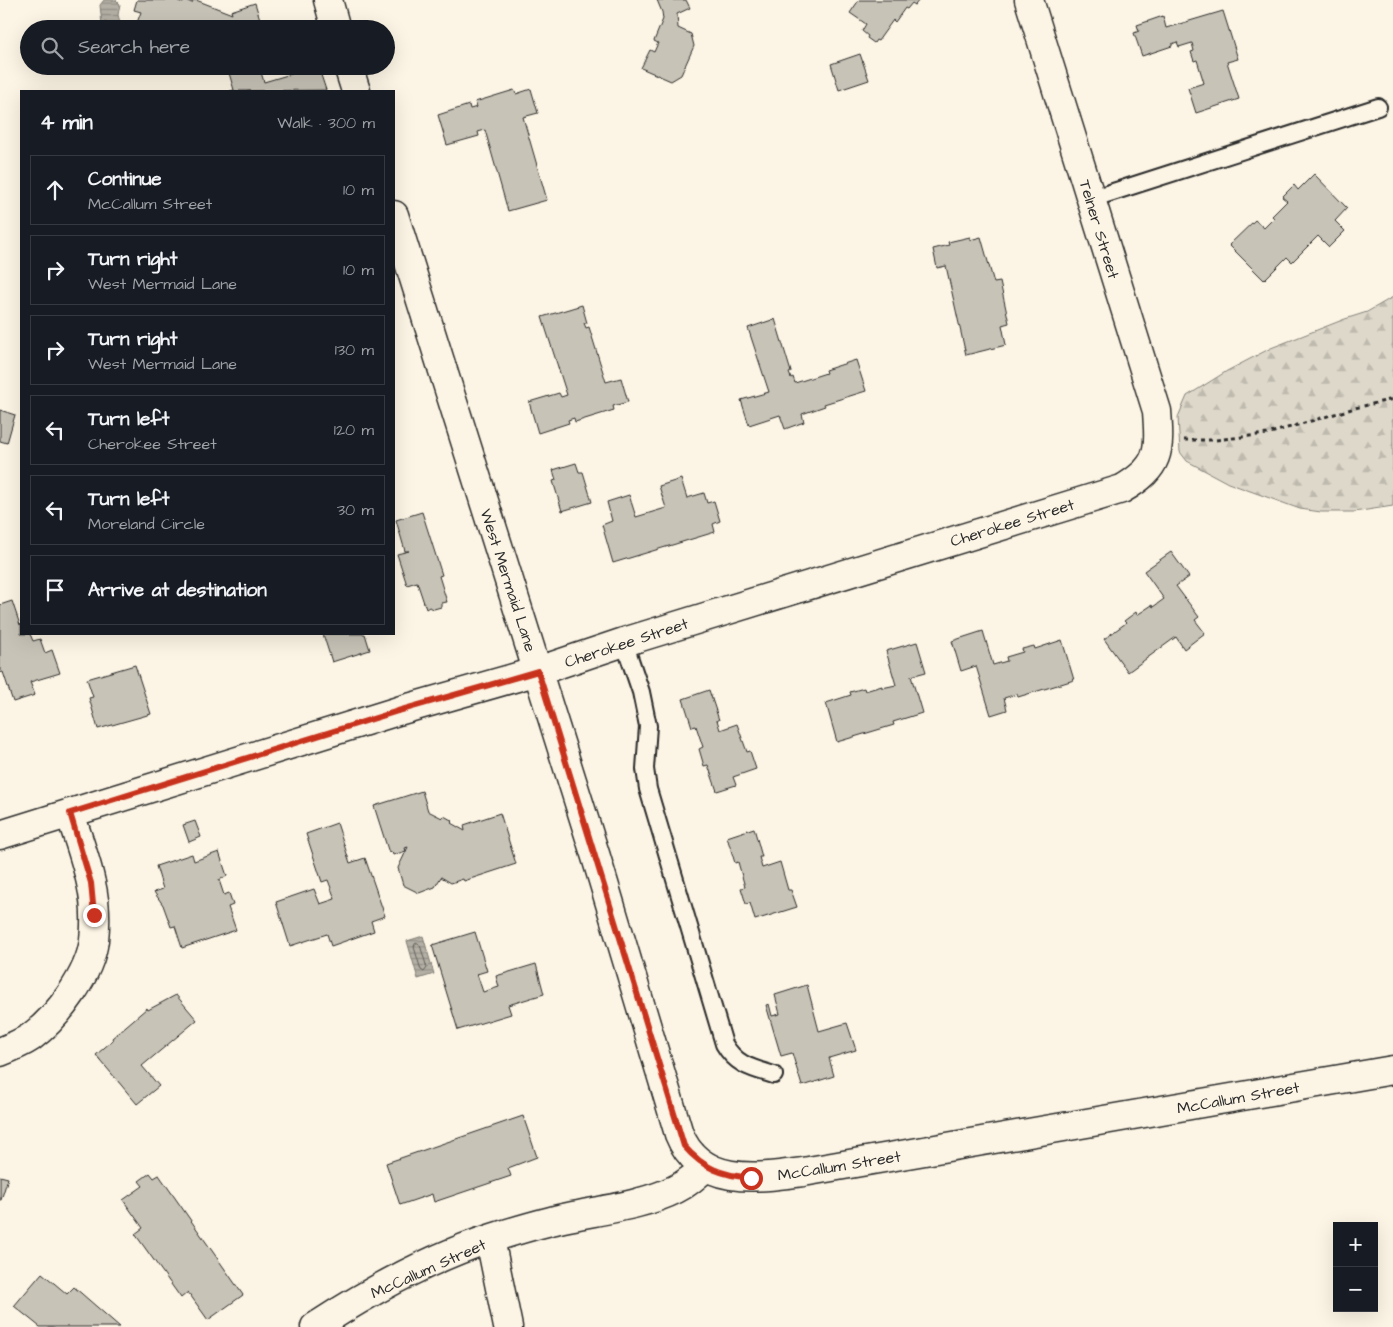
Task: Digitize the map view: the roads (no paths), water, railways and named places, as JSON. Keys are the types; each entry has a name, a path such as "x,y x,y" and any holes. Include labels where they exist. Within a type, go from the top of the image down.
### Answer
{"street":[{"path":"328,0 334,20"},
{"name":"Telner Street","path":"1029,0 1157,411 1156,449"},
{"path":"351,75 356,90"},
{"name":"West Mermaid Lane","path":"395,218 596,857 679,1134 684,1146 695,1159 706,1166"},
{"name":"Cherokee Street","path":"0,835 398,711 538,671 624,642 1122,489 1139,479 1148,470 1156,449"},
{"path":"0,1052 30,1038 54,1016 86,968 94,941 91,883 70,813"},
{"name":"McCallum Street","path":"315,1327 396,1278 446,1256 490,1239 550,1221 639,1202 657,1196 674,1190 690,1181 706,1166 719,1172 751,1178 803,1172 1393,1070"},
{"path":"490,1239 508,1327"}],"lane":[{"path":"1091,199 1378,107"},
{"path":"624,642 641,692 648,726 645,769 648,789 724,1044 731,1056 744,1065 774,1075"}],"water":[{"path":"104,0 116,0 120,4 118,15 119,20 102,20 100,5"},
{"path":"423,936 434,974 418,979 407,941"}]}
